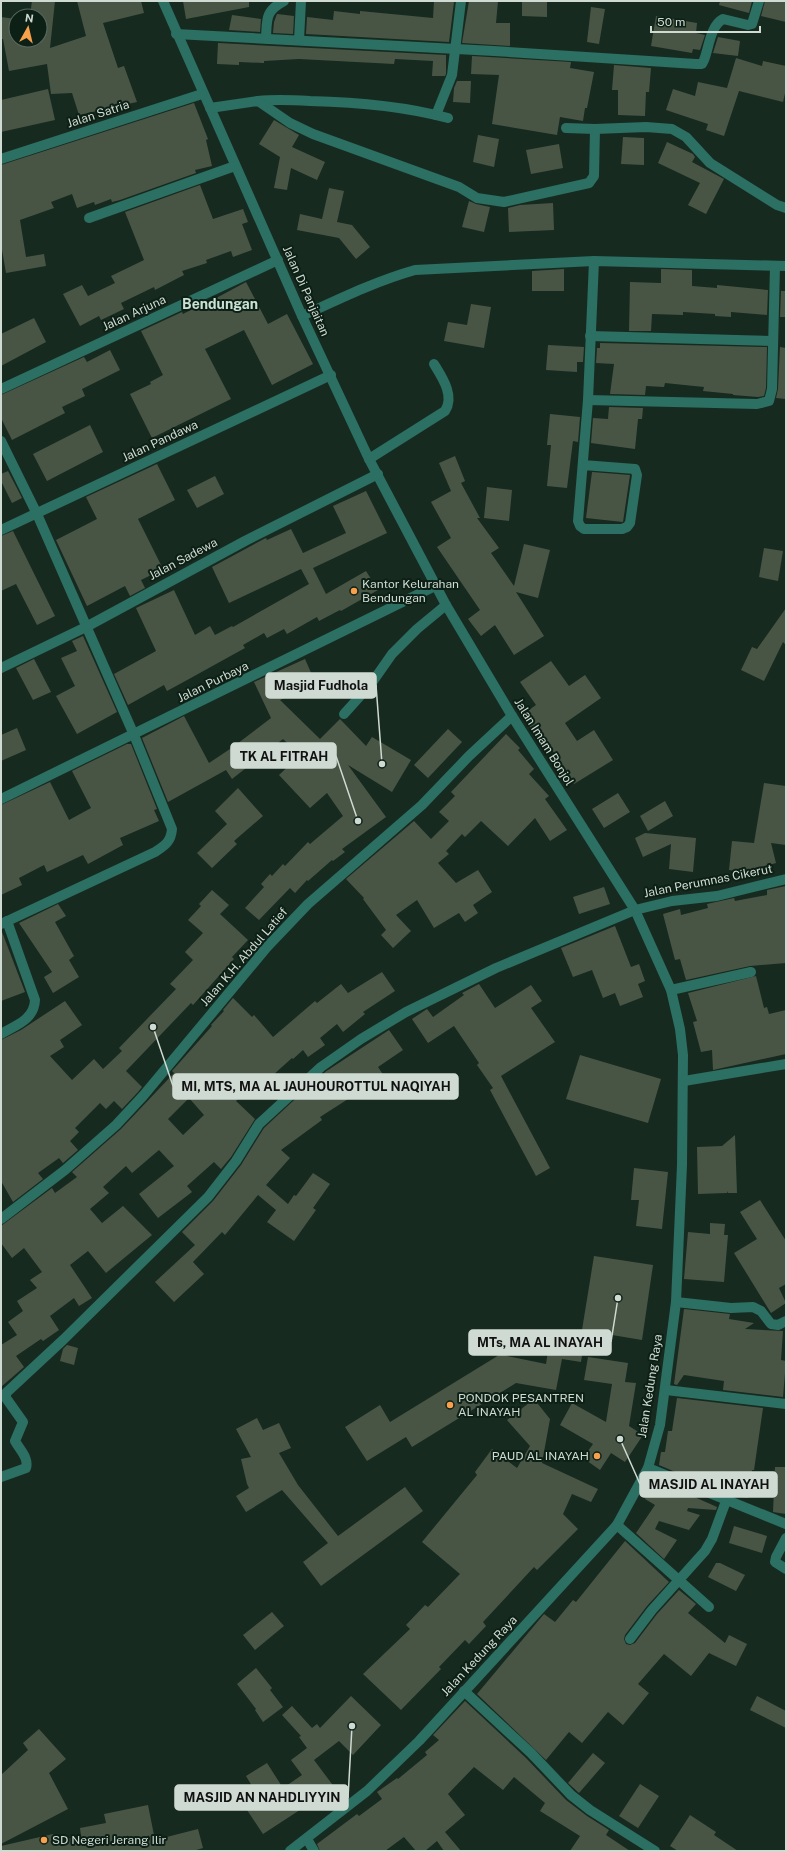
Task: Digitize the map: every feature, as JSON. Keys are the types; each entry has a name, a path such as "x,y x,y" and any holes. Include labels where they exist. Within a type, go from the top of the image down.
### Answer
{"street":[{"name":"Jalan Di Panjaitan","path":"163,1 202,94 210,108 302,316 331,375 369,460 378,474 435,586"},
{"path":"266,38 268,14 271,9 284,1"},
{"path":"299,40 301,1"},
{"path":"436,115 452,75 461,1"},
{"path":"176,34 456,48 702,64 714,29 718,22 723,19 748,25 752,24 759,1"},
{"name":"Jalan Satria","path":"1,159 202,94"},
{"path":"210,108 269,100 330,101 384,105 448,118"},
{"path":"258,101 290,123 313,134 459,187 477,198 504,202 589,183 594,176 595,129"},
{"path":"566,128 595,129 646,126 672,129 686,136 710,163 778,206 786,208"},
{"path":"89,218 235,166"},
{"name":"Jalan Arjuna","path":"1,390 278,260"},
{"path":"302,316 391,277 415,270 594,261 786,266"},
{"path":"583,465 634,469 637,475 630,523 627,527 622,529 584,529 580,526 578,521 588,400 594,261"},
{"path":"588,400 765,404 771,397 775,266"},
{"path":"590,336 772,341"},
{"path":"369,460 445,411 450,401 446,388 434,364"},
{"name":"Jalan Pandawa","path":"1,530 331,375"},
{"path":"1,441 37,514 134,735 172,828 171,837 167,845 155,852 4,923 35,1000 35,1004 28,1018 1,1034"},
{"name":"Jalan Sadewa","path":"1,668 86,626 245,541 378,474"},
{"name":"Jalan Imam Bonjol","path":"435,586 512,716 635,910"},
{"name":"Jalan Purbaya","path":"1,799 435,586"},
{"path":"344,714 370,684 392,654 417,629 446,605"},
{"name":"Jalan K.H. Abdul Latief","path":"1,1219 65,1170 116,1125 195,1035 267,947 308,904 422,806 469,756 512,716"},
{"name":"Jalan Perumnas Cikerut","path":"1,1477 23,1471 27,1465 26,1458 15,1441 23,1422 6,1398 6,1392 63,1340 208,1197 249,1142 258,1124 320,1067 361,1039 406,1012 496,968 635,910 672,901 717,896 786,879"},
{"name":"Jalan Kedung Raya","path":"290,1851 367,1790 419,1741 617,1525 648,1468 660,1425 666,1390 676,1302 684,1081 680,1029 671,990 635,910"},
{"path":"671,990 751,972"},
{"path":"684,1081 786,1064"},
{"path":"676,1302 731,1308 753,1307 761,1311 771,1324 778,1325 786,1321"},
{"path":"666,1390 786,1404"},
{"path":"648,1468 786,1524"},
{"path":"630,1639 652,1610 679,1579 693,1566 712,1539 726,1500"},
{"path":"617,1525 709,1607"},
{"path":"786,1538 775,1562 786,1569"},
{"path":"464,1691 531,1753 571,1795 590,1810 655,1851"},
{"path":"307,1839 314,1851"}],"building":[{"path":"32,1 55,1 50,48 86,36 77,1 141,1 144,13 103,23 118,68 124,66 137,102 79,115 72,93 51,94 47,64 9,71 3,39 1,39 1,17 8,18 8,48 48,48 48,8 31,8"},
{"path":"183,1 249,1 249,7 186,19"},
{"path":"434,1 454,2 449,42 306,34 307,17 333,20 334,11 360,14 360,11 433,18"},
{"path":"469,1 498,1 496,23 510,23 510,46 462,43"},
{"path":"522,1 547,1 547,17 522,16"},
{"path":"720,1 752,1 749,13 719,5"},
{"path":"765,1 786,1 786,22 761,16"},
{"path":"591,7 605,9 599,44 587,42"},
{"path":"277,14 294,16 293,34 273,33 274,22"},
{"path":"232,15 261,19 260,32 229,30"},
{"path":"656,16 697,23 696,33 705,35 700,50 693,49 692,53 651,46"},
{"path":"718,37 740,41 738,56 713,53"},
{"path":"218,43 446,55 446,74 445,76 432,76 433,61 395,59 394,64 299,59 264,61 264,63 239,62 239,65 217,64"},
{"path":"472,56 571,62 570,68 594,72 583,121 560,117 557,135 492,124 499,75 471,74"},
{"path":"736,58 762,66 763,61 786,66 786,89 783,102 739,91 724,136 706,130 708,124 666,110 673,89 695,96 698,82 727,88"},
{"path":"614,65 651,68 649,92 646,92 645,116 618,115 618,90 612,90"},
{"path":"457,81 471,81 470,103 453,102 454,88"},
{"path":"48,89 55,120 1,132 1,100"},
{"path":"194,103 208,139 206,140 212,166 195,170 196,173 112,202 111,199 95,205 94,202 77,208 72,194 51,202 54,208 20,220 26,257 44,254 46,266 6,273 1,244 1,165"},
{"path":"274,120 299,135 292,147 325,162 317,180 291,168 287,190 274,188 280,157 259,144"},
{"path":"478,135 499,139 494,167 473,162"},
{"path":"623,137 644,138 644,165 621,164"},
{"path":"667,142 693,154 695,157 692,162 724,179 706,214 688,205 700,183 658,163"},
{"path":"559,144 563,168 531,174 526,150"},
{"path":"200,185 213,219 243,209 248,222 242,224 252,250 233,257 231,251 206,260 207,263 182,271 184,275 155,290 154,287 121,303 124,309 101,320 99,316 80,326 63,294 82,285 88,296 115,283 111,276 144,260 125,212"},
{"path":"329,188 344,191 337,222 352,225 370,247 356,259 339,238 297,230 300,214 322,219"},
{"path":"469,201 490,207 484,232 462,227"},
{"path":"553,203 554,230 509,232 508,208 520,205"},
{"path":"564,269 564,291 532,291 532,271"},
{"path":"661,269 692,270 692,286 717,288 717,285 768,290 767,315 731,312 731,317 715,316 715,314 683,312 683,315 652,314 651,331 629,331 630,282 661,283"},
{"path":"246,282 268,324 287,314 313,364 272,385 244,330 205,349 231,399 152,438 130,394 151,384 150,382 163,375 141,331 182,312 183,314 206,302 207,303"},
{"path":"781,291 786,291 786,317 780,317"},
{"path":"471,304 491,307 484,348 444,341 448,322 467,325"},
{"path":"34,318 46,342 1,366 1,334"},
{"path":"600,343 767,347 766,388 764,396 733,395 703,391 704,387 665,383 664,387 646,386 645,395 610,394 614,364 596,363 597,348 600,348"},
{"path":"548,345 584,347 583,362 577,362 577,372 546,370"},
{"path":"780,347 786,348 786,399 776,398 778,389"},
{"path":"110,350 120,370 82,389 85,396 62,407 65,413 12,440 1,418 1,395 84,357 87,362"},
{"path":"609,407 643,408 642,419 638,419 635,449 591,443 593,418 608,419"},
{"path":"550,414 580,417 578,442 573,441 567,488 547,486 551,445 547,445"},
{"path":"90,425 103,452 47,481 33,454"},
{"path":"455,456 465,481 461,483 480,518 477,518 499,548 491,553 514,586 524,544 550,550 538,598 516,592 544,636 514,655 495,625 481,636 468,619 480,610 437,547 451,538 431,502 451,491 439,463"},
{"path":"157,464 175,500 138,519 163,569 141,580 145,588 130,596 125,586 87,606 56,540 97,519 86,497"},
{"path":"8,471 22,498 12,503 1,481 1,474"},
{"path":"592,472 630,475 623,522 586,518"},
{"path":"215,476 224,494 197,508 187,490"},
{"path":"487,487 512,490 509,521 484,518"},
{"path":"366,491 387,533 313,568 326,594 366,571 378,590 341,611 340,610 319,621 317,617 287,634 284,629 267,638 264,633 243,645 245,648 167,691 164,685 128,705 114,674 156,651 136,608 174,590 195,635 210,626 215,635 232,626 233,627 309,584 301,569 229,603 212,567 266,538 267,540 291,529 303,553 346,533 333,506"},
{"path":"13,531 55,616 37,625 16,584 1,591 1,536"},
{"path":"764,548 783,551 778,581 759,577"},
{"path":"786,608 786,645 783,642 764,681 741,670 752,647 757,649"},
{"path":"83,636 117,712 77,734 56,696 75,686 61,658 77,651 72,641"},
{"path":"34,659 51,692 33,700 16,668"},
{"path":"305,659 316,684 280,700 320,739 340,719 366,746 372,737 411,760 392,792 348,765 386,817 342,849 345,852 333,861 332,860 308,881 307,880 295,893 290,888 259,920 245,908 264,887 261,884 270,874 272,876 283,864 285,866 308,842 310,844 343,816 327,793 310,808 279,775 300,755 283,739 232,779 226,770 168,802 142,738 184,716 209,763 271,718 254,682"},
{"path":"551,661 569,686 585,675 601,698 565,723 577,741 594,730 613,760 574,784 551,748 546,751 522,715 536,705 520,682"},
{"path":"17,728 26,750 1,761 1,735"},
{"path":"448,729 462,742 428,778 414,765"},
{"path":"506,734 520,748 518,750 534,769 529,774 549,796 545,799 567,830 550,841 535,818 508,846 481,821 465,837 462,834 446,851 449,854 438,863 456,883 478,870 492,892 473,905 478,913 465,922 459,913 434,928 417,900 396,915 411,931 393,948 381,935 386,930 363,899 364,898 346,879 414,821 431,839 449,821 439,812 455,796 451,792"},
{"path":"127,744 131,744 157,809 154,810 159,821 120,838 123,845 88,864 83,855 47,872 44,865 19,878 22,885 1,895 1,805 50,782 69,820 91,808 72,771"},
{"path":"764,783 786,786 786,845 771,843 776,863 744,872 729,870 732,841 754,843"},
{"path":"238,788 263,816 234,841 237,844 212,868 197,853 227,824 215,811"},
{"path":"618,793 630,812 604,828 592,809"},
{"path":"665,801 673,816 648,831 640,816"},
{"path":"645,833 696,838 693,872 669,869 671,844 643,857 635,838"},
{"path":"786,886 786,963 750,966 686,980 680,959 675,960 663,914 680,909 681,915 708,908 707,904 734,898 735,901 767,895 767,890"},
{"path":"604,887 610,904 579,914 573,897"},
{"path":"212,890 229,905 220,914 248,940 232,957 234,959 193,1005 191,1003 126,1071 142,1087 138,1092 122,1109 114,1101 106,1109 100,1103 75,1128 79,1132 70,1141 78,1150 63,1163 59,1158 38,1173 43,1179 13,1202 1,1181 1,1040 21,1030 65,1001 82,1025 60,1040 64,1047 50,1056 72,1080 94,1059 103,1069 122,1051 119,1048 176,989 170,984 193,960 185,952 203,933 188,920 201,906 199,904"},
{"path":"58,904 66,916 55,922 74,956 69,960 79,977 53,993 44,977 52,972 19,923"},
{"path":"615,926 631,967 639,964 645,981 638,984 643,997 620,1006 615,993 603,998 592,970 573,977 561,948"},
{"path":"2,932 25,992 1,1001 1,933"},
{"path":"382,972 395,991 363,1012 365,1014 343,1032 337,1024 320,1038 325,1045 308,1057 303,1050 263,1084 259,1080 236,1101 255,1119 231,1157 221,1169 214,1162 187,1186 192,1192 158,1218 139,1194 174,1166 159,1150 132,1173 126,1166 103,1187 109,1193 90,1209 102,1223 123,1206 152,1235 106,1273 88,1251 70,1265 92,1298 79,1306 74,1298 50,1316 59,1330 43,1341 41,1339 16,1356 24,1367 1,1387 1,1345 17,1335 8,1322 23,1311 17,1301 37,1288 30,1280 42,1272 24,1248 12,1258 1,1243 1,1226 52,1188 55,1193 77,1177 72,1172 121,1129 174,1073 172,1071 212,1026 211,1025 224,1011 223,1010 233,998 252,1017 254,1015 273,1037 315,1001 317,1003 341,984 348,993","holes":["189,1098 204,1115 183,1135 168,1119"]},
{"path":"756,976 764,1008 767,1007 769,1014 786,1010 786,1054 713,1070 712,1050 701,1052 693,1022 697,1021 688,993"},
{"path":"479,984 495,1008 531,985 542,1001 531,1008 555,1042 501,1076 550,1168 536,1176 490,1090 493,1088 477,1065 479,1063 454,1026 428,1043 412,1019 427,1009 433,1017 464,995 462,993"},
{"path":"389,1030 403,1050 378,1067 384,1076 320,1117 322,1120 281,1150 290,1158 266,1185 288,1204 294,1195 296,1196 313,1173 330,1184 313,1208 316,1210 294,1241 267,1222 276,1210 258,1195 225,1235 222,1232 193,1262 204,1274 174,1302 155,1282 195,1245 182,1232 213,1201 241,1165 264,1128 307,1088 325,1077 325,1072"},
{"path":"580,1055 661,1079 648,1123 566,1099"},
{"path":"735,1135 737,1193 728,1193 727,1191 727,1193 698,1194 697,1147 722,1146"},
{"path":"634,1168 668,1172 662,1229 636,1226 639,1200 631,1200"},
{"path":"760,1200 786,1241 786,1284 779,1288 786,1303 771,1313 734,1253 757,1239 740,1212"},
{"path":"710,1223 725,1224 724,1235 728,1235 724,1282 684,1279 688,1232 710,1234"},
{"path":"594,1256 653,1265 642,1340 582,1330"},
{"path":"684,1309 730,1314 729,1319 754,1323 745,1329 783,1331 781,1360 786,1361 783,1397 723,1390 724,1381 684,1375 677,1385 674,1384"},
{"name":"PONDOK PESANTREN AL INAYAH","path":"550,1338 584,1343 581,1362 562,1359 556,1390 516,1383 412,1447 406,1437 367,1461 345,1427 380,1405 390,1422 504,1352 507,1356 546,1364"},
{"path":"67,1345 78,1348 74,1365 60,1361 63,1349"},
{"path":"588,1357 628,1363 625,1382 636,1383 629,1426 643,1435 625,1462 611,1453 600,1470 583,1458 593,1444 560,1425 572,1403 606,1422 612,1384 584,1380"},
{"path":"677,1398 763,1408 754,1470 752,1470 748,1498 735,1496 720,1490 721,1480 680,1474 659,1465 661,1452 665,1452 668,1431 672,1431"},
{"path":"534,1399 550,1419 542,1463 598,1489 591,1502 572,1494 563,1514 578,1529 537,1570 534,1567 483,1622 486,1626 469,1644 465,1640 439,1667 441,1669 401,1710 363,1674 410,1629 406,1625 425,1605 428,1607 460,1574 422,1542 477,1475 475,1472 492,1449 517,1468 530,1446 507,1420"},
{"path":"257,1418 263,1430 279,1423 291,1448 279,1453 298,1485 338,1536 405,1487 423,1511 321,1586 303,1562 328,1543 282,1490 246,1512 236,1496 249,1488 241,1459 251,1457 236,1429"},
{"path":"775,1467 786,1467 786,1514 773,1512"},
{"path":"654,1479 717,1507 716,1510 688,1508 687,1511 700,1515 689,1530 659,1521 655,1529 677,1540 664,1559 636,1533 655,1505 645,1499"},
{"path":"734,1526 767,1536 762,1553 729,1543"},
{"path":"625,1541 669,1582 647,1606 625,1635 624,1639 626,1644 630,1645 635,1643 657,1614 679,1590 696,1604 688,1613 725,1643 729,1635 747,1644 736,1666 709,1653 691,1676 664,1654 638,1684 649,1693 623,1725 608,1712 582,1743 569,1732 546,1760 477,1694 544,1614 555,1622 573,1600 576,1602"},
{"path":"716,1563 720,1563 745,1575 736,1591 708,1577"},
{"path":"272,1612 284,1626 255,1650 243,1635"},
{"path":"256,1668 272,1688 270,1690 283,1707 263,1722 255,1710 256,1709 237,1684"},
{"path":"351,1696 381,1725 353,1755 339,1741 314,1760 335,1788 307,1808 306,1806 263,1834 247,1810 261,1801 246,1776 267,1763 283,1788 302,1775 291,1760 307,1748 299,1737 301,1736 282,1715 292,1706 312,1728 317,1724 320,1728"},
{"path":"757,1696 786,1711 786,1728 750,1710"},
{"path":"465,1701 526,1758 566,1800 609,1830 606,1835 630,1851 570,1851 580,1836 540,1811 545,1803 514,1777 503,1790 474,1767 448,1794 465,1815 445,1832 461,1851 444,1851 437,1841 425,1851 416,1851 404,1837 385,1851 320,1851 317,1844 357,1814 359,1816 382,1799 377,1792 397,1778 398,1779 427,1755 425,1752 439,1740 433,1735"},
{"path":"39,1729 66,1759 49,1773 68,1809 1,1844 1,1775 28,1750 23,1743"},
{"path":"593,1753 605,1763 579,1793 568,1783"},
{"path":"640,1784 659,1796 638,1828 619,1816"},
{"path":"148,1805 155,1840 198,1829 203,1848 193,1851 2,1851 1,1846 53,1834 56,1841 81,1836 80,1828 106,1823 104,1814"},
{"path":"690,1815 716,1832 714,1835 738,1851 678,1851 670,1846"}],"place":[{"name":"Kantor Kelurahan Bendungan","path":"354,591"},
{"name":"Masjid Fudhola","path":"382,764"},
{"name":"TK AL FITRAH","path":"358,821"},
{"name":"MI, MTS, MA AL JAUHOUROTTUL NAQIYAH","path":"153,1027"},
{"name":"MTs, MA AL INAYAH","path":"618,1298"},
{"name":"PONDOK PESANTREN AL INAYAH","path":"450,1405"},
{"name":"MASJID AL INAYAH","path":"620,1439"},
{"name":"PAUD AL INAYAH","path":"597,1456"},
{"name":"MASJID AN NAHDLIYYIN","path":"352,1726"},
{"name":"SD Negeri Jerang Ilir","path":"44,1840"}],"district":[{"name":"Bendungan","path":"220,304"}]}
